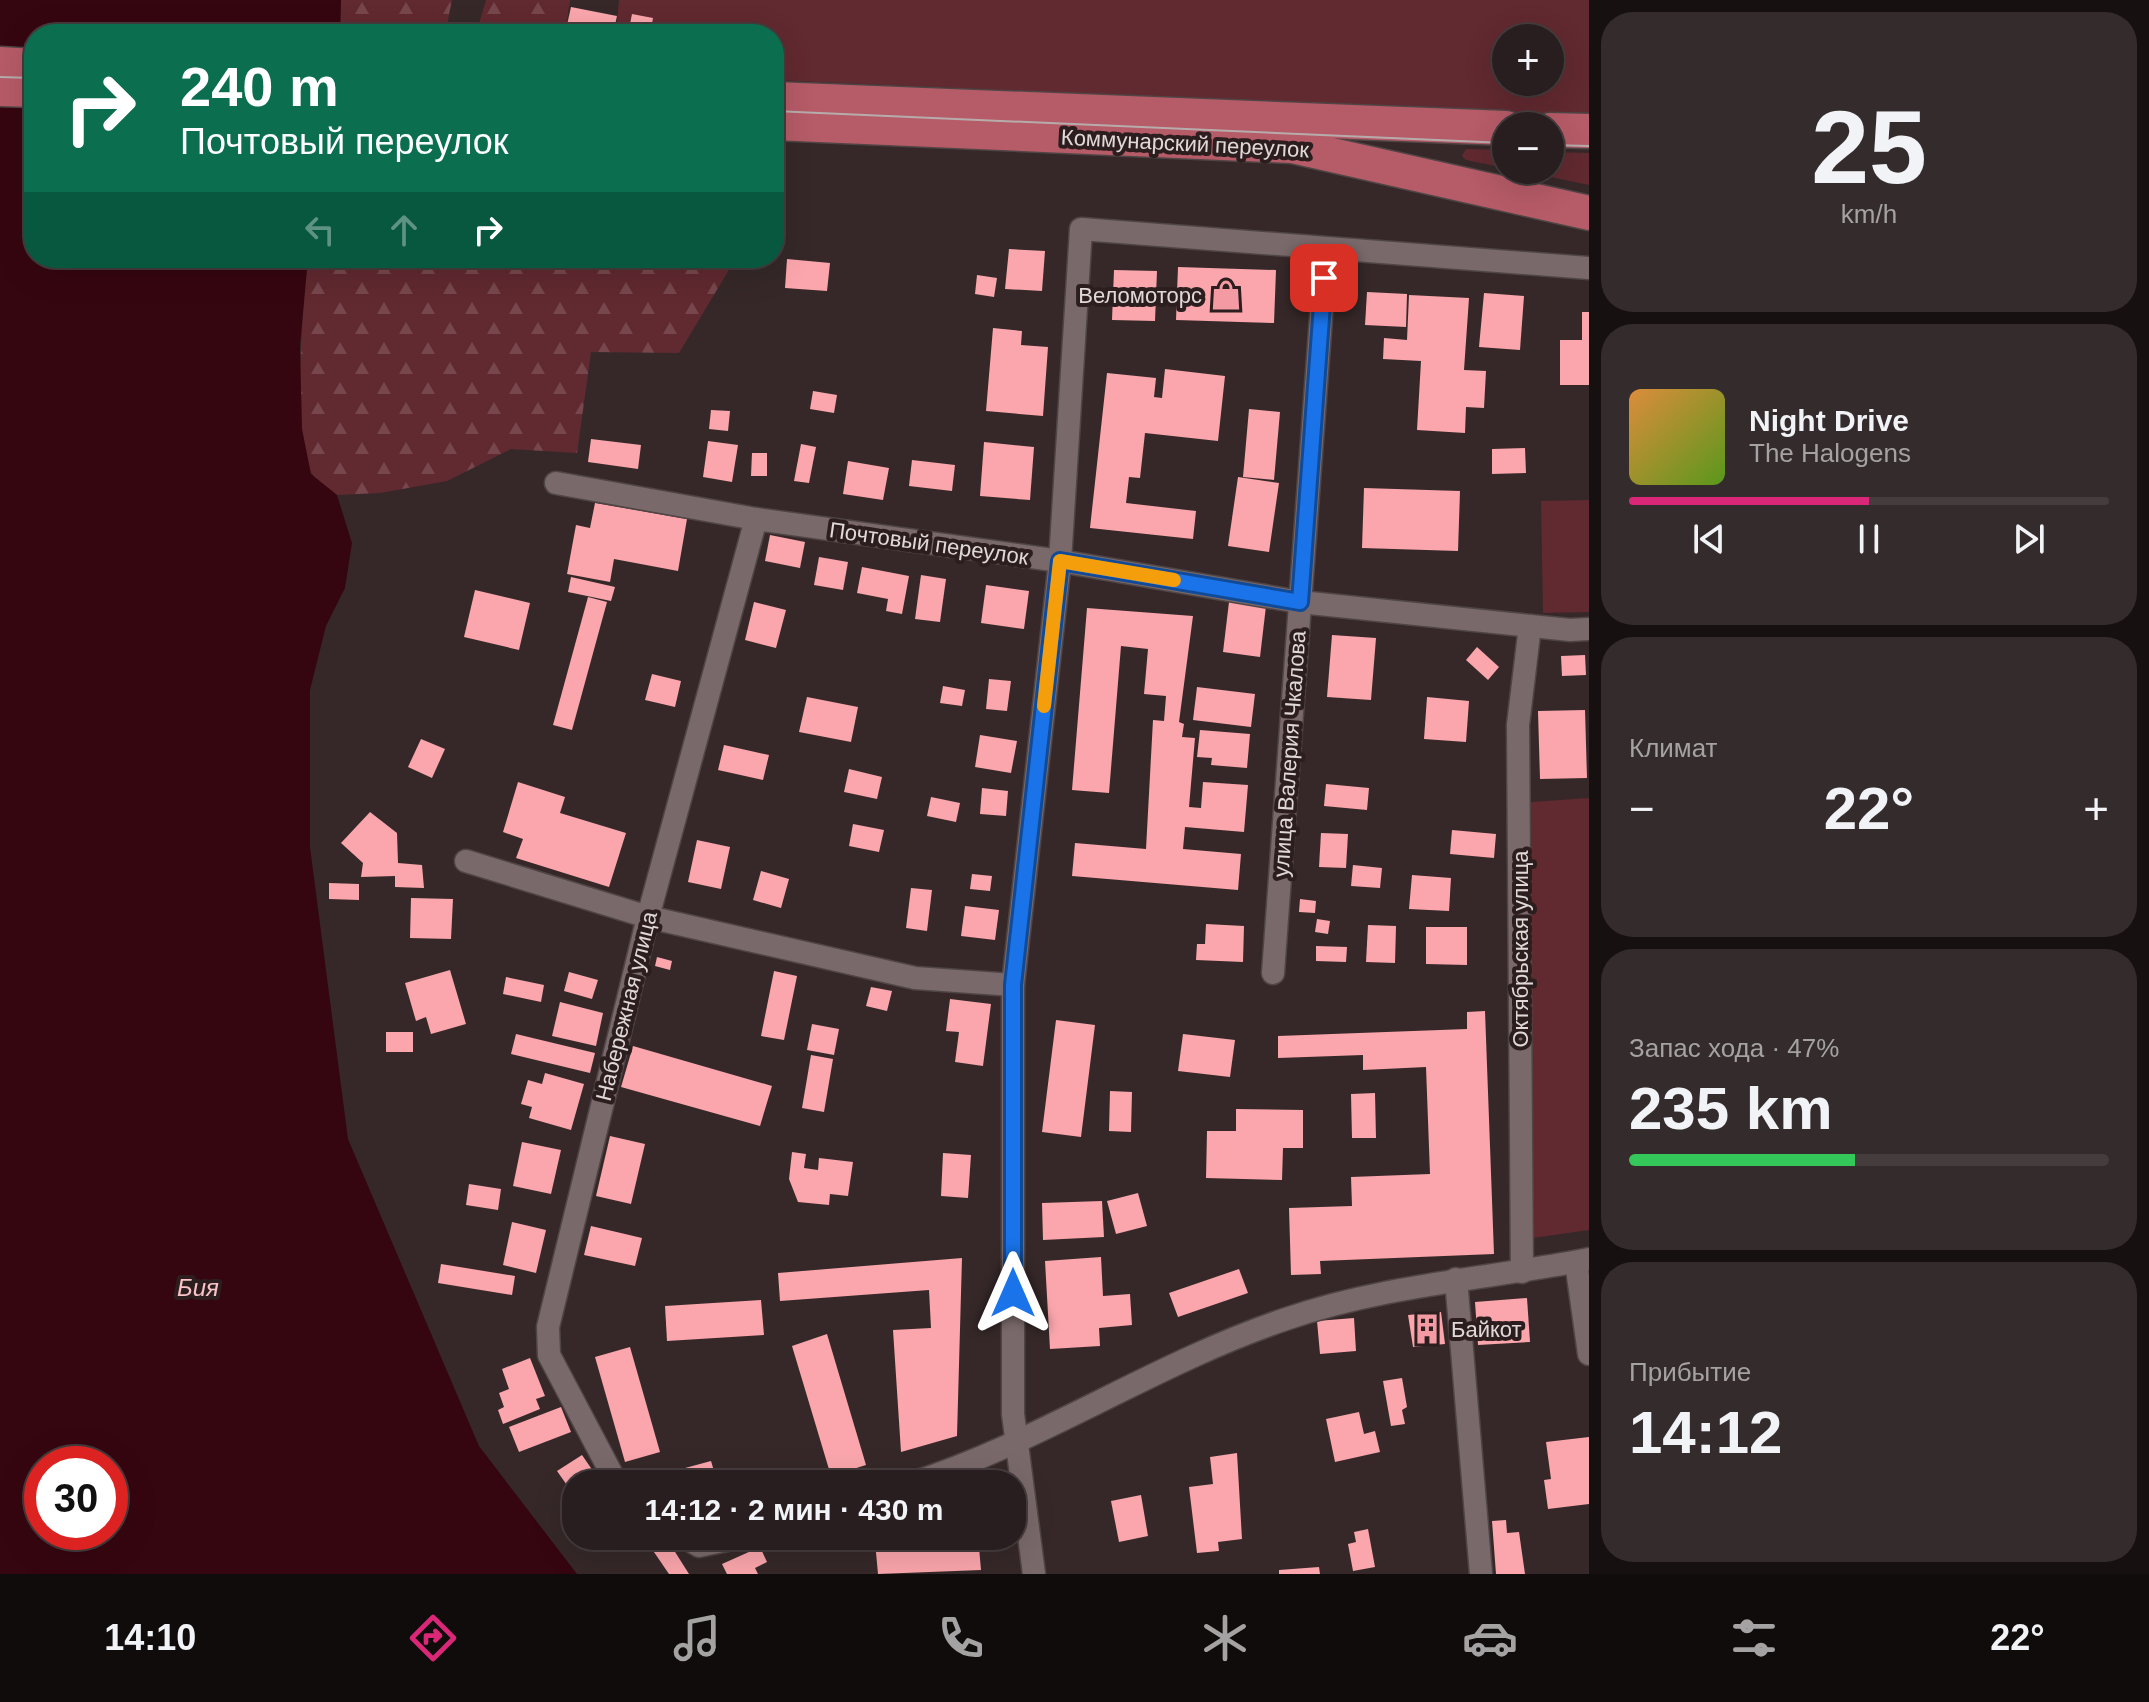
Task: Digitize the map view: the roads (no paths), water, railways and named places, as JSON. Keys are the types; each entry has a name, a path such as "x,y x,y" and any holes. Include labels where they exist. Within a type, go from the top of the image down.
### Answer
{"main road":[{"path":"0,64 24,65"},
{"path":"0,89 24,90"},
{"name":"Коммунарский переулок","path":"784,100 1041,123"},
{"name":"Коммунарский переулок","path":"784,123 1492,128"},
{"name":"Коммунарский переулок","path":"1170,128 1319,150 1589,213"},
{"path":"1564,130 1589,131"}],"street":[{"path":"1034,1574 1013,1414 1013,985 1060,561 1081,229 1589,268"},
{"name":"улица Валерия Чкалова","path":"1273,973 1326,249"},
{"name":"Почтовый переулок","path":"556,483 756,519 1060,561 1300,602 1530,626 1589,629"},
{"name":"Набережная улица","path":"610,1470 549,1355 547,1342 648,917 756,519"},
{"name":"Октябрьская улица","path":"1522,1272 1518,725 1530,626"},
{"path":"466,861 648,917 915,978 1013,985"},
{"path":"952,1470 971,1464 1016,1439 1163,1370 1285,1319 1345,1301 1456,1279 1522,1272 1582,1260 1589,1354"},
{"path":"1456,1279 1481,1574"}],"water":[{"name":"Бия","path":"0,0 341,0 340,24 24,24 24,268 307,268 300,346 302,429 311,474 337,495 352,543 345,588 326,626 310,690 310,847 348,1139 479,1446 577,1574 0,1574"}],"tram line":[{"path":"0,77 24,78"},
{"path":"784,111 1492,142"},
{"path":"1564,145 1589,146"}],"place":[{"name":"Веломоторс","path":"1226,295"},
{"name":"Байкот","path":"1427,1329"}]}
